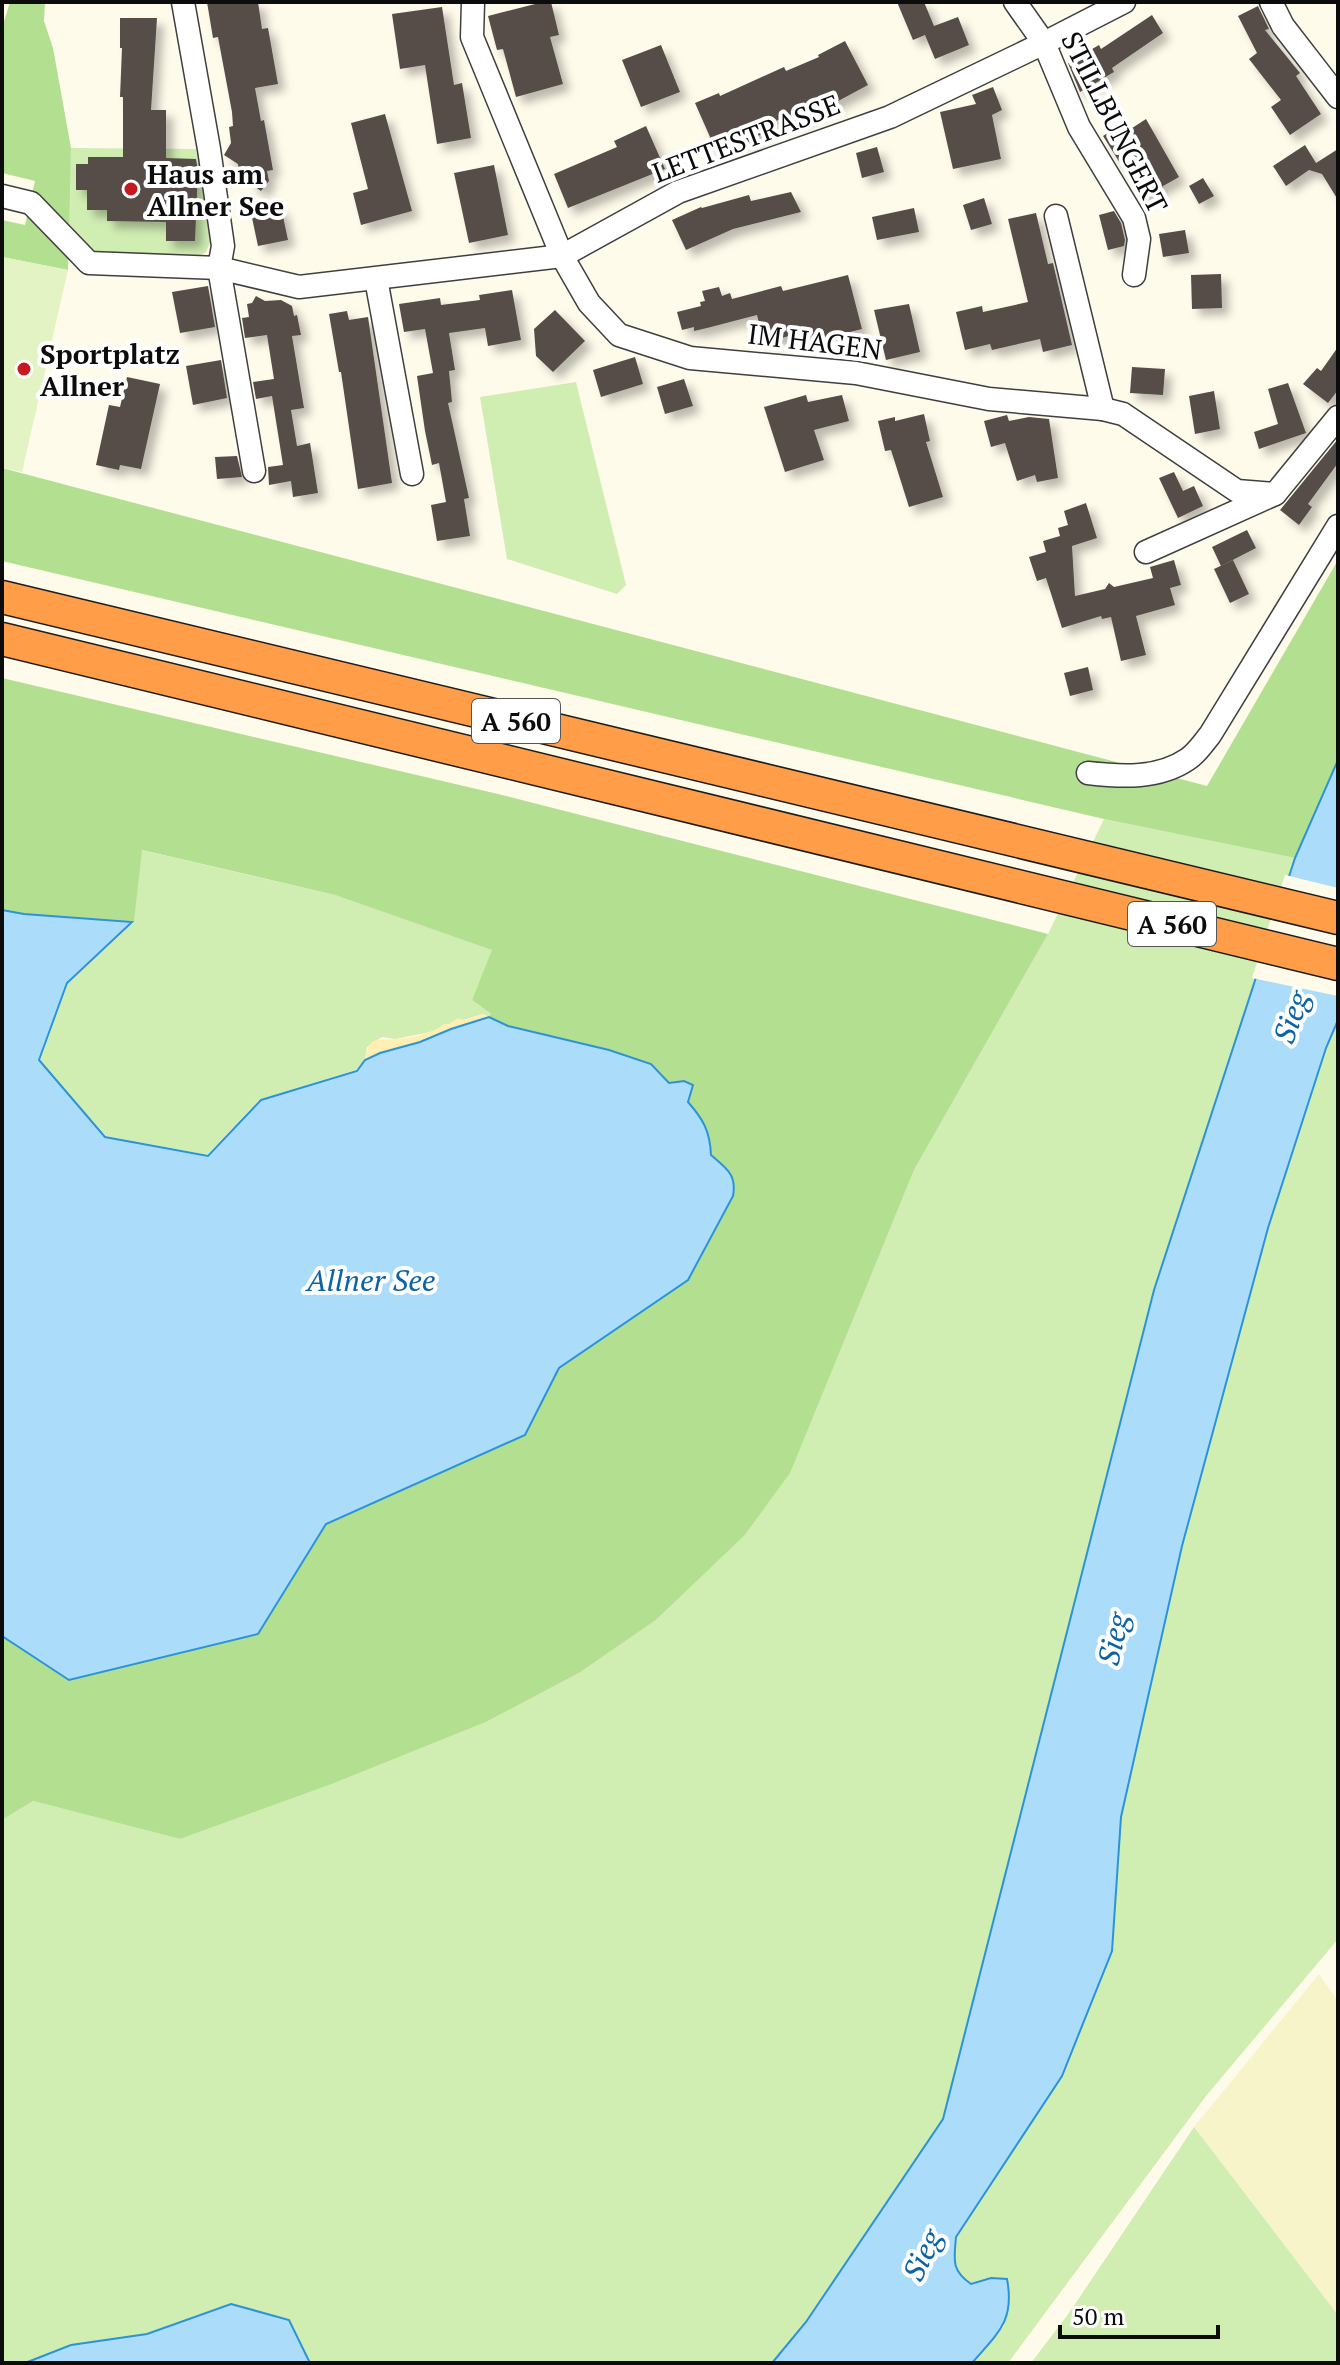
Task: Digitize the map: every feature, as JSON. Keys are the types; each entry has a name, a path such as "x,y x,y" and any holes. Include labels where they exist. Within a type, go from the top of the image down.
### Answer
{"highway":[{"name":"A 560","path":"2,597 1338,918"},
{"name":"A 560","path":"2,639 1338,964"}],"street":[{"path":"183,2 223,246 219,268 254,471"},
{"name":"IM HAGEN","path":"473,2 472,37 562,256 589,303 619,335 690,358 856,373 989,399 1103,409 1123,414 1237,491 1275,494"},
{"name":"STILLBUNGERT","path":"1015,2 1044,43 1079,127 1134,218 1139,239 1134,275"},
{"name":"LETTESTRASSE","path":"2,196 31,203 89,263 219,268 299,287 562,256 678,192 890,117 1124,2"},
{"path":"1271,2 1283,26 1338,97"},
{"path":"1056,216 1103,409"},
{"path":"376,279 412,474"},
{"path":"1146,552 1275,494 1338,417"},
{"path":"1088,773 1126,777 1157,772 1189,759 1210,735 1338,526"}],"shaded area":[{"path":"1319,1974 1338,2001 1338,2315 1194,2127"}],"green space":[{"path":"10,2 45,2 44,21 53,48 71,148 68,270 2,257 2,220 25,225 35,181 2,173 2,28"},
{"path":"71,148 201,149 213,236 206,252 197,257 108,256 67,235"},
{"name":"Sportplatz Allner","path":"2,257 68,270 22,472 2,468"},
{"path":"576,382 626,585 617,594 507,559 480,397"},
{"path":"2,468 1207,786 1338,560 1338,760 1295,858 1104,819 2,561"},
{"path":"2,678 498,794 1048,934 914,1170 790,1473 744,1536 656,1620 579,1673 486,1722 332,1784 180,1839 33,1801 2,1820 2,1636 70,1680 258,1634 326,1524 525,1435 559,1368 688,1280 731,1173 711,1155 705,1126 688,1102 692,1085 684,1081 669,1083 651,1064 508,1026 489,1017 491,1014 472,1000 492,950 335,895 142,850 134,922 2,910"},
{"path":"1104,819 1295,858 1154,1290 943,2119 806,2322 772,2363 310,2363 309,2358 231,2304 147,2334 71,2345 25,2363 2,2363 2,1820 33,1801 180,1839 332,1784 486,1722 579,1673 656,1620 744,1536 864,1291 914,1170 1048,934"},
{"path":"141,850 335,895 493,950 472,1000 492,1015 483,1014 444,1024 436,1031 395,1039 382,1037 367,1047 365,1060 356,1070 260,1099 207,1155 106,1136 40,1061 68,983 134,922"},
{"path":"1338,1020 1338,1939 1206,2096 1008,2363 972,2363 1004,2326 991,2278 971,2285 957,2269 956,2237 1062,2076 1112,1951 1121,1817 1182,1546 1268,1228 1326,1048"},
{"path":"1194,2127 1338,2315 1338,2363 1031,2363 1069,2313"}],"sand":[{"path":"483,1014 489,1017 365,1060 374,1040 415,1036 458,1018 464,1020"}],"water":[{"name":"Sieg","path":"1338,760 1338,1020 1326,1048 1268,1228 1182,1546 1121,1817 1112,1951 1062,2076 956,2237 955,2264 971,2284 991,2278 1007,2279 1009,2306 1006,2316 997,2334 972,2363 772,2363 806,2322 943,2119 1154,1290 1295,858"},
{"name":"Allner See","path":"2,910 132,922 67,983 39,1060 105,1137 208,1156 261,1100 357,1071 365,1060 380,1053 489,1017 508,1026 609,1050 651,1064 669,1083 684,1081 693,1085 688,1102 705,1126 711,1155 732,1177 733,1196 688,1280 559,1368 525,1435 326,1524 258,1634 69,1680 2,1636"},
{"path":"231,2304 289,2320 310,2363 25,2363 71,2345 147,2334"}],"pier":[{"path":"1285,875 1338,888 1338,996 1252,978"}],"building":[{"path":"207,2 258,2 262,29 268,28 278,84 255,88 273,170 267,171 269,181 261,191 251,184 248,170 239,172 238,164 224,155 231,143 229,127 233,126 232,112 218,37 213,38"},
{"path":"551,2 559,35 550,37 563,84 516,97 503,49 497,50 488,16"},
{"path":"897,2 924,2 934,26 958,17 969,45 935,59 925,35 913,40"},
{"path":"1258,6 1269,29 1265,30 1300,73 1296,76 1321,114 1290,135 1271,107 1281,100 1249,59 1257,53 1238,16"},
{"path":"442,7 454,85 462,83 471,138 437,144 425,65 400,69 392,14"},
{"path":"1152,15 1163,33 1112,68 1114,72 1080,92 1068,63 1099,45 1101,49"},
{"path":"120,18 157,18 151,110 166,110 166,158 196,159 195,241 166,241 166,222 107,221 107,210 87,210 87,190 76,190 76,164 88,164 88,157 123,157"},
{"path":"845,41 868,85 795,122 792,114 762,127 765,133 753,138 751,143 742,139 718,149 707,144 710,137 695,103 719,93 720,96 784,67 786,71 819,57"},
{"path":"661,45 680,92 641,107 622,60"},
{"path":"993,87 1002,110 992,115 1001,159 953,169 940,112 976,104 972,95"},
{"path":"385,114 412,211 361,225 353,193 368,189 351,123"},
{"path":"1146,119 1179,177 1142,198 1103,136 1121,124 1126,132"},
{"path":"646,126 665,169 568,208 554,174 617,147 614,141"},
{"path":"1305,145 1316,163 1338,149 1338,200 1322,174 1309,170 1286,186 1273,166"},
{"path":"877,147 884,172 862,178 856,153"},
{"path":"494,165 508,235 469,243 454,173"},
{"path":"1203,178 1214,196 1199,204 1189,186"},
{"path":"791,192 801,212 733,229 686,250 672,220 701,207 749,195 751,201"},
{"path":"984,198 992,224 971,230 963,205"},
{"path":"281,207 288,240 258,246 251,213"},
{"path":"914,208 919,232 877,240 872,217"},
{"path":"1114,211 1125,240 1124,246 1108,250 1099,215"},
{"path":"1036,213 1048,264 1053,263 1072,345 1043,352 1040,339 992,350 990,344 965,350 956,312 982,306 983,312 1028,302 1008,219"},
{"path":"1185,230 1189,253 1163,257 1159,234"},
{"path":"1221,274 1222,308 1192,309 1191,275"},
{"path":"848,275 862,329 814,341 811,330 767,342 757,315 694,331 694,327 682,330 677,312 701,306 700,302 705,301 702,291 719,287 722,296 730,293 732,299 781,286 783,291"},
{"path":"208,286 215,327 180,333 172,292"},
{"path":"512,290 521,340 488,346 485,328 449,333 455,370 449,371 452,402 448,403 469,498 464,499 470,536 437,541 431,505 446,502 439,463 432,465 417,376 433,373 425,329 404,332 399,304 440,298 441,305 480,300 479,295"},
{"path":"256,296 265,301 281,300 292,306 294,316 297,315 301,335 292,336 304,408 291,410 297,446 310,443 318,493 293,497 291,481 269,485 268,467 283,465 272,396 256,399 253,382 274,379 267,335 245,338 242,318 249,317 247,304 252,303"},
{"path":"909,304 920,352 886,360 874,310"},
{"path":"555,310 585,341 553,372 536,356 534,329"},
{"path":"347,311 349,320 368,317 392,483 358,489 329,314"},
{"path":"1338,347 1338,390 1328,403 1303,384 1317,368 1321,371"},
{"path":"635,357 643,384 601,397 593,370"},
{"path":"221,360 227,398 193,405 186,366"},
{"path":"1132,367 1165,369 1163,395 1130,393"},
{"path":"127,377 160,384 141,469 120,465 119,470 96,465 109,405 120,407"},
{"path":"684,379 693,406 665,414 657,387"},
{"path":"1288,383 1306,433 1259,449 1254,432 1278,424 1268,389"},
{"path":"1214,391 1220,429 1195,434 1189,396"},
{"path":"806,395 808,402 842,395 849,421 814,430 824,460 785,472 764,407"},
{"path":"924,414 930,441 926,442 943,497 909,507 891,450 885,451 878,421 895,417 895,421"},
{"path":"1007,415 1009,421 1029,417 1049,419 1058,478 1037,482 1035,475 1017,481 1005,443 991,447 984,421"},
{"path":"1338,439 1338,463 1308,504 1312,507 1299,525 1280,510"},
{"path":"237,456 242,477 217,479 215,457"},
{"path":"1174,472 1183,491 1194,486 1203,506 1178,518 1159,478"},
{"path":"1086,503 1097,538 1072,546 1075,596 1105,589 1109,583 1114,587 1153,578 1150,567 1174,560 1181,585 1170,588 1175,605 1136,616 1146,655 1121,661 1111,617 1102,619 1101,616 1062,628 1046,578 1037,581 1029,557 1046,552 1043,541 1060,536 1058,528 1068,525 1064,511"},
{"path":"1247,530 1256,548 1221,566 1212,547"},
{"path":"1233,560 1249,594 1230,603 1214,569"},
{"path":"1088,667 1093,690 1070,696 1064,673"}],"place":[{"name":"Haus am Allner See","path":"131,189"},
{"name":"Sportplatz Allner","path":"24,369"}]}
